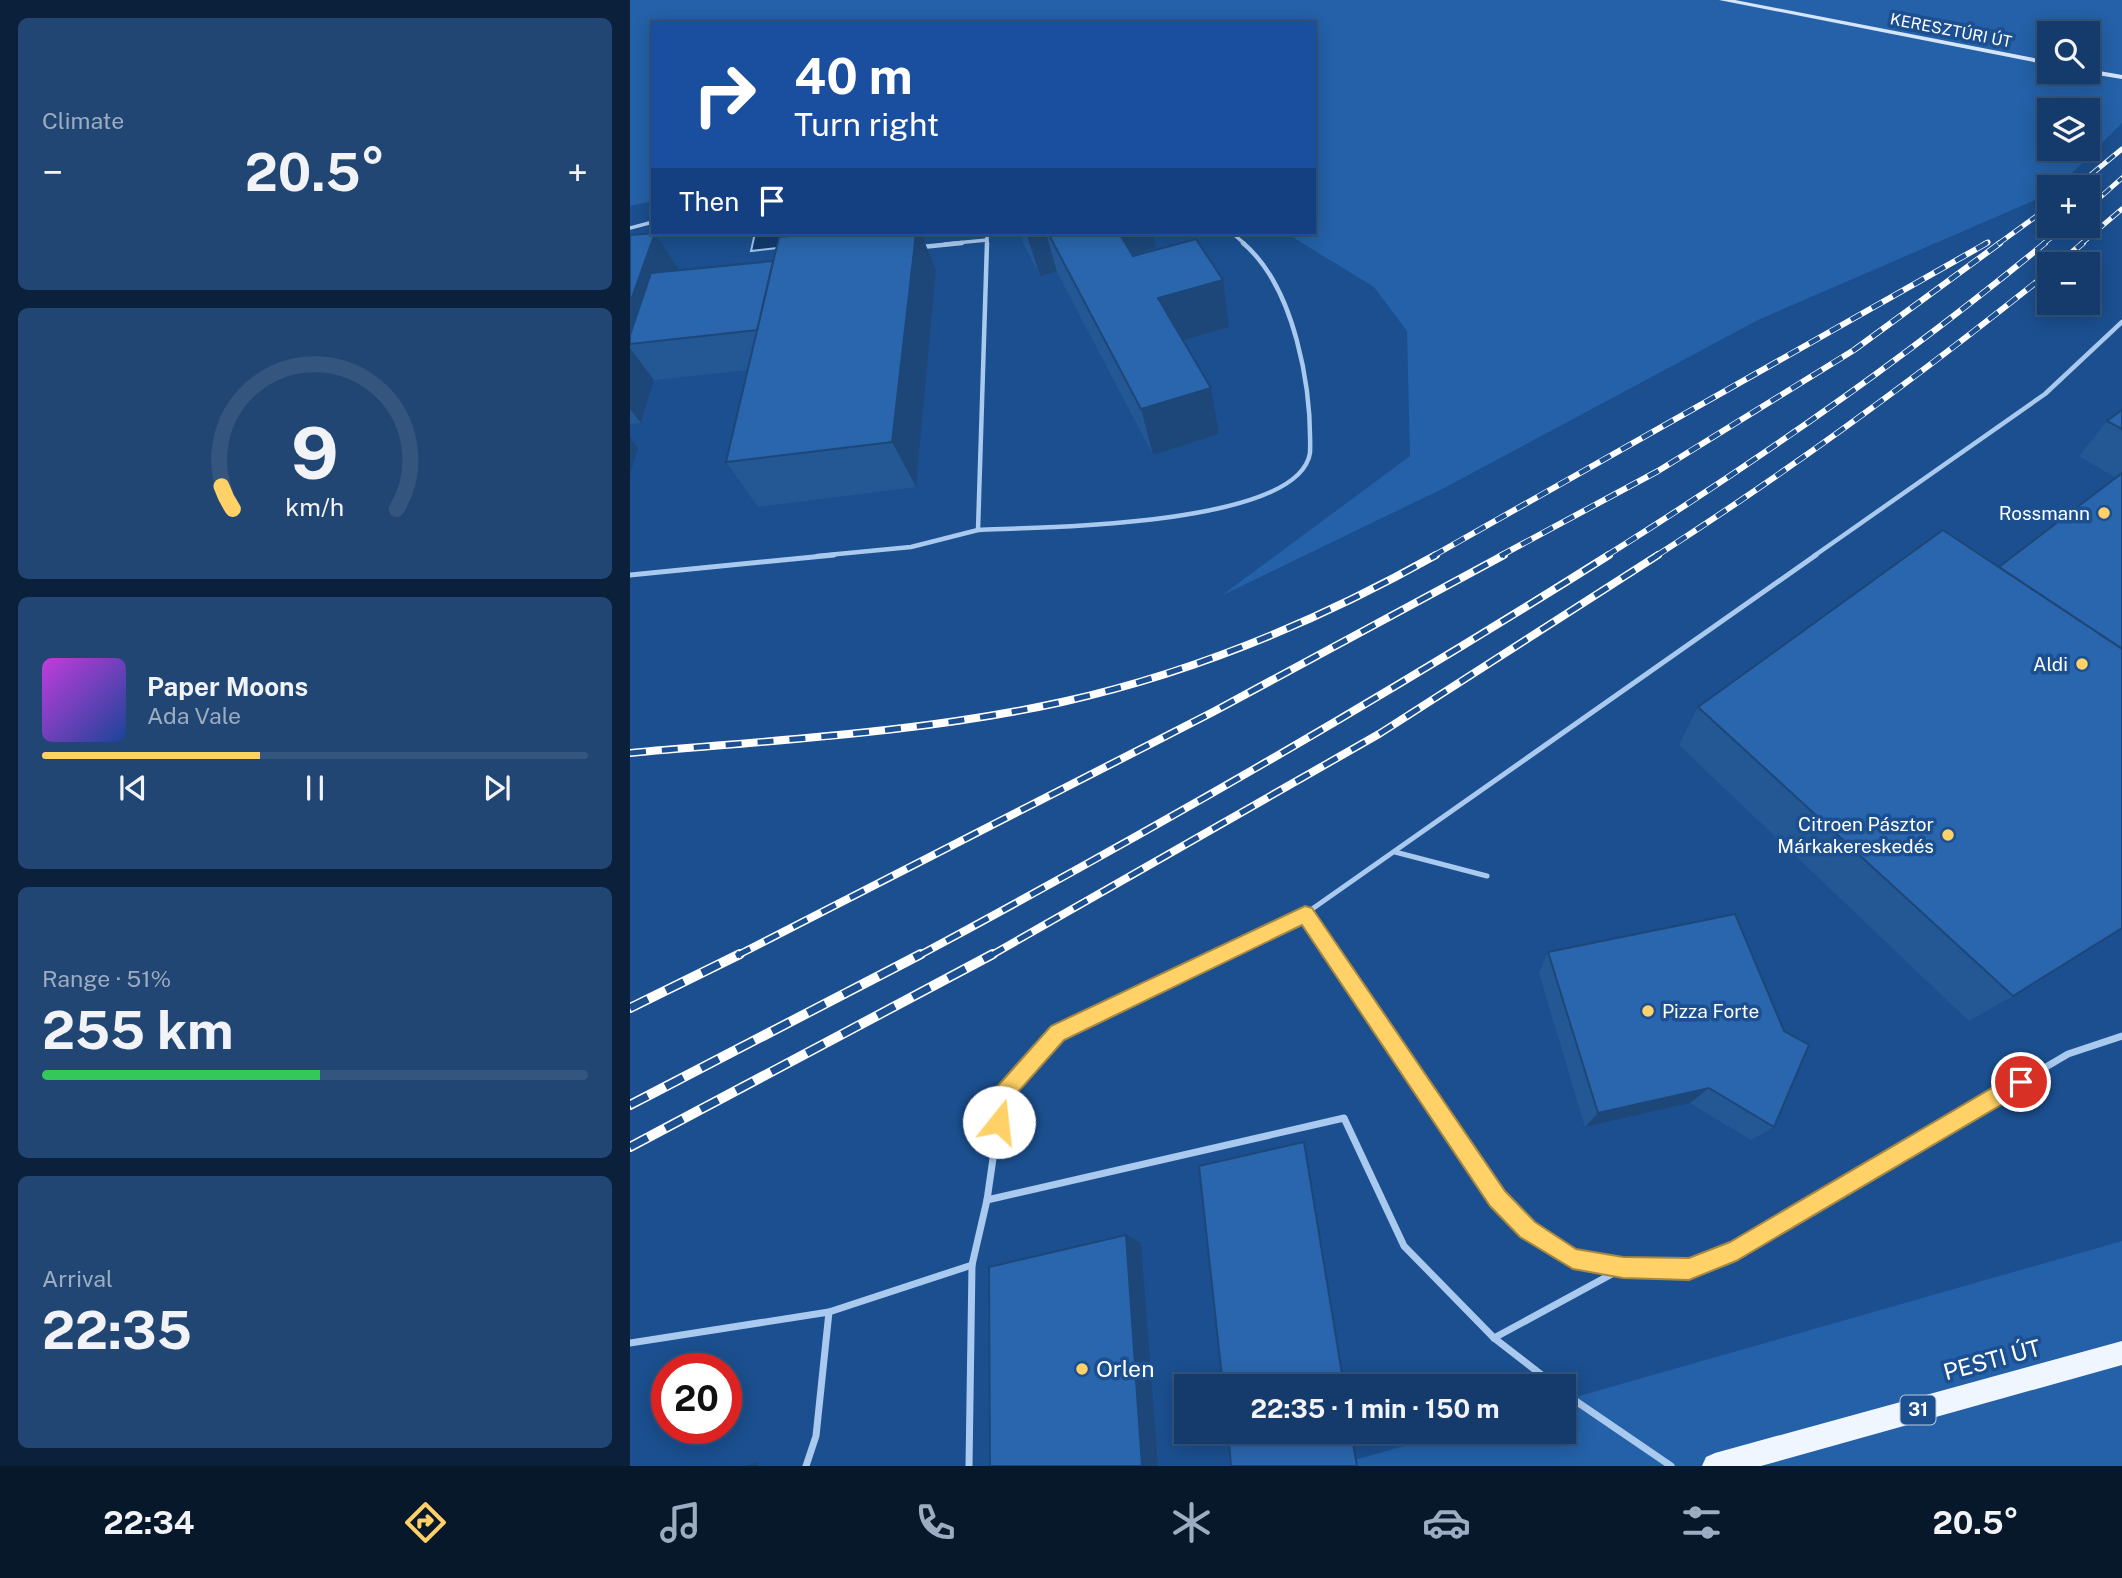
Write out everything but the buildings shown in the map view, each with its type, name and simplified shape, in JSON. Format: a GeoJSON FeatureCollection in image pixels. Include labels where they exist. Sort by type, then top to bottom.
{"type":"FeatureCollection","features":[{"type":"Feature","properties":{"kind":"main road","name":"KERESZTÚRI ÚT"},"geometry":{"type":"LineString","coordinates":[[1723,0],[2037,60]]}},
{"type":"Feature","properties":{"kind":"main road"},"geometry":{"type":"LineString","coordinates":[[2100,73],[2122,77]]}},
{"type":"Feature","properties":{"kind":"main road","name":"PESTI ÚT"},"geometry":{"type":"LineString","coordinates":[[1715,1466],[2122,1353]]}},
{"type":"Feature","properties":{"kind":"lane"},"geometry":{"type":"LineString","coordinates":[[630,228],[651,223]]}},
{"type":"Feature","properties":{"kind":"lane"},"geometry":{"type":"LineString","coordinates":[[978,530],[987,235]]}},
{"type":"Feature","properties":{"kind":"lane"},"geometry":{"type":"LineString","coordinates":[[630,575],[911,547],[978,530],[1176,518],[1235,506],[1267,494],[1296,477],[1309,461],[1309,401],[1287,303],[1270,272],[1248,245],[1235,235]]}},
{"type":"Feature","properties":{"kind":"lane"},"geometry":{"type":"LineString","coordinates":[[918,247],[987,240]]}},
{"type":"Feature","properties":{"kind":"lane"},"geometry":{"type":"LineString","coordinates":[[969,1466],[972,1265],[987,1200],[1002,1096],[1057,1033],[1305,914],[2045,394],[2122,322]]}},
{"type":"Feature","properties":{"kind":"lane"},"geometry":{"type":"LineString","coordinates":[[1395,852],[1487,876]]}},
{"type":"Feature","properties":{"kind":"lane"},"geometry":{"type":"LineString","coordinates":[[1305,914],[1498,1198],[1528,1230],[1573,1259],[1623,1268],[1689,1269],[1736,1250],[2068,1054],[2122,1036]]}},
{"type":"Feature","properties":{"kind":"lane"},"geometry":{"type":"LineString","coordinates":[[987,1200],[1344,1118],[1404,1247],[1494,1338],[1540,1374]]}},
{"type":"Feature","properties":{"kind":"lane"},"geometry":{"type":"LineString","coordinates":[[630,1343],[829,1312],[972,1265]]}},
{"type":"Feature","properties":{"kind":"lane"},"geometry":{"type":"LineString","coordinates":[[1494,1338],[1623,1268]]}},
{"type":"Feature","properties":{"kind":"lane"},"geometry":{"type":"LineString","coordinates":[[806,1466],[816,1436],[829,1312]]}},
{"type":"Feature","properties":{"kind":"lane"},"geometry":{"type":"LineString","coordinates":[[1576,1401],[1671,1466]]}},
{"type":"Feature","properties":{"kind":"shaded area"},"geometry":{"type":"Polygon","coordinates":[[[630,0],[2122,0],[2122,123],[2100,145],[2100,98],[2037,98],[2037,161],[2084,161],[2070,175],[2037,175],[2037,199],[1758,320],[1444,488],[1221,596],[1410,456],[1407,331],[1374,287],[1289,235],[1316,235],[1316,21],[651,21],[651,201],[630,206],[630,0]]]}},
{"type":"Feature","properties":{"kind":"shaded area"},"geometry":{"type":"Polygon","coordinates":[[[755,235],[814,235],[812,244],[751,251],[755,235]]]}},
{"type":"Feature","properties":{"kind":"shaded area"},"geometry":{"type":"Polygon","coordinates":[[[2122,1241],[2122,1466],[1333,1466],[1411,1444],[1576,1444],[1576,1397],[2122,1241]]]}},
{"type":"Feature","properties":{"kind":"railway"},"geometry":{"type":"LineString","coordinates":[[2091,175],[2122,149]]}},
{"type":"Feature","properties":{"kind":"railway"},"geometry":{"type":"LineString","coordinates":[[2100,197],[2122,178]]}},
{"type":"Feature","properties":{"kind":"railway"},"geometry":{"type":"LineString","coordinates":[[2081,244],[2122,209]]}},
{"type":"Feature","properties":{"kind":"railway"},"geometry":{"type":"LineString","coordinates":[[1998,244],[2037,216]]}},
{"type":"Feature","properties":{"kind":"railway"},"geometry":{"type":"LineString","coordinates":[[2043,244],[2051,238]]}},
{"type":"Feature","properties":{"kind":"railway"},"geometry":{"type":"LineString","coordinates":[[1984,244],[1988,242]]}},
{"type":"Feature","properties":{"kind":"railway"},"geometry":{"type":"LineString","coordinates":[[1433,556],[1987,243]]}},
{"type":"Feature","properties":{"kind":"railway"},"geometry":{"type":"LineString","coordinates":[[1500,556],[1658,471],[1854,350],[2000,243]]}},
{"type":"Feature","properties":{"kind":"railway"},"geometry":{"type":"LineString","coordinates":[[1606,556],[1720,483],[1886,367],[2045,243]]}},
{"type":"Feature","properties":{"kind":"railway"},"geometry":{"type":"LineString","coordinates":[[2072,252],[2083,243]]}},
{"type":"Feature","properties":{"kind":"railway"},"geometry":{"type":"LineString","coordinates":[[1656,556],[1856,419],[2037,281]]}},
{"type":"Feature","properties":{"kind":"railway"},"geometry":{"type":"LineString","coordinates":[[630,753],[955,721],[1009,713],[1111,690],[1207,660],[1254,642],[1347,601],[1436,555]]}},
{"type":"Feature","properties":{"kind":"railway"},"geometry":{"type":"LineString","coordinates":[[738,955],[1213,712],[1504,555]]}},
{"type":"Feature","properties":{"kind":"railway"},"geometry":{"type":"LineString","coordinates":[[918,956],[1267,762],[1609,555]]}},
{"type":"Feature","properties":{"kind":"railway"},"geometry":{"type":"LineString","coordinates":[[990,956],[1379,734],[1658,555]]}},
{"type":"Feature","properties":{"kind":"railway"},"geometry":{"type":"LineString","coordinates":[[630,1105],[921,954]]}},
{"type":"Feature","properties":{"kind":"railway"},"geometry":{"type":"LineString","coordinates":[[630,1147],[993,954]]}},
{"type":"Feature","properties":{"kind":"railway"},"geometry":{"type":"LineString","coordinates":[[630,1008],[738,955]]}},
{"type":"Feature","properties":{"kind":"place","name":"Rossmann"},"geometry":{"type":"Point","coordinates":[2104,513]}},
{"type":"Feature","properties":{"kind":"place","name":"Aldi"},"geometry":{"type":"Point","coordinates":[2082,664]}},
{"type":"Feature","properties":{"kind":"place","name":"Citroen Pásztor Márkakereskedés"},"geometry":{"type":"Point","coordinates":[1948,835]}},
{"type":"Feature","properties":{"kind":"place","name":"Pizza Forte"},"geometry":{"type":"Point","coordinates":[1648,1011]}},
{"type":"Feature","properties":{"kind":"place","name":"Orlen"},"geometry":{"type":"Point","coordinates":[1082,1369]}},
{"type":"Feature","properties":{"kind":"route"},"geometry":{"type":"LineString","coordinates":[[999,1122],[1002,1096],[1057,1033],[1305,914],[1498,1198],[1528,1230],[1573,1259],[1623,1268],[1689,1269],[1736,1250],[2021,1082]]}}]}
